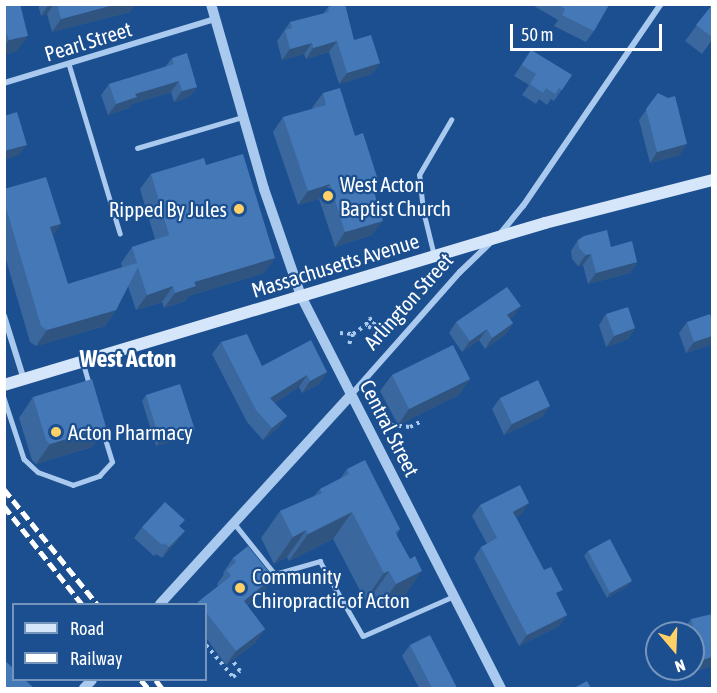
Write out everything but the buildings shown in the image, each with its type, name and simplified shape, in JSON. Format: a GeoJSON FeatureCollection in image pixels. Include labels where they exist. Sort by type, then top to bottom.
{"type":"FeatureCollection","features":[{"type":"Feature","properties":{"kind":"main road","name":"Massachusetts Avenue"},"geometry":{"type":"LineString","coordinates":[[4,386],[612,204],[712,180]]}},
{"type":"Feature","properties":{"kind":"street","name":"Central Street"},"geometry":{"type":"LineString","coordinates":[[211,4],[272,217],[302,296],[501,688]]}},
{"type":"Feature","properties":{"kind":"street","name":"Arlington Street"},"geometry":{"type":"LineString","coordinates":[[161,603],[351,395],[461,270],[496,238],[523,206],[662,4]]}},
{"type":"Feature","properties":{"kind":"street","name":"Pearl Street"},"geometry":{"type":"LineString","coordinates":[[4,84],[215,19]]}},
{"type":"Feature","properties":{"kind":"street"},"geometry":{"type":"LineString","coordinates":[[4,316],[24,380]]}},
{"type":"Feature","properties":{"kind":"lane"},"geometry":{"type":"LineString","coordinates":[[69,64],[120,233]]}},
{"type":"Feature","properties":{"kind":"lane"},"geometry":{"type":"LineString","coordinates":[[137,148],[242,117]]}},
{"type":"Feature","properties":{"kind":"lane"},"geometry":{"type":"LineString","coordinates":[[434,256],[423,211],[419,175],[451,120]]}},
{"type":"Feature","properties":{"kind":"lane"},"geometry":{"type":"LineString","coordinates":[[83,362],[93,397]]}},
{"type":"Feature","properties":{"kind":"lane"},"geometry":{"type":"LineString","coordinates":[[4,399],[24,459],[38,472],[74,485],[99,476],[112,462],[101,427]]}},
{"type":"Feature","properties":{"kind":"lane"},"geometry":{"type":"LineString","coordinates":[[234,523],[275,574],[320,561],[363,636],[454,596]]}},
{"type":"Feature","properties":{"kind":"path"},"geometry":{"type":"LineString","coordinates":[[348,347],[353,334],[366,325]]}},
{"type":"Feature","properties":{"kind":"path"},"geometry":{"type":"LineString","coordinates":[[340,333],[353,334]]}},
{"type":"Feature","properties":{"kind":"path"},"geometry":{"type":"LineString","coordinates":[[382,414],[385,414],[391,425],[410,427],[422,421]]}},
{"type":"Feature","properties":{"kind":"path"},"geometry":{"type":"LineString","coordinates":[[207,646],[233,677],[240,671],[232,660]]}},
{"type":"Feature","properties":{"kind":"railway"},"geometry":{"type":"LineString","coordinates":[[4,489],[96,603]]}},
{"type":"Feature","properties":{"kind":"railway"},"geometry":{"type":"LineString","coordinates":[[4,506],[81,603]]}},
{"type":"Feature","properties":{"kind":"railway"},"geometry":{"type":"LineString","coordinates":[[142,681],[148,688]]}},
{"type":"Feature","properties":{"kind":"railway"},"geometry":{"type":"LineString","coordinates":[[157,681],[162,688]]}},
{"type":"Feature","properties":{"kind":"place","name":"West Acton Baptist Church"},"geometry":{"type":"Point","coordinates":[328,196]}},
{"type":"Feature","properties":{"kind":"place","name":"Ripped By Jules"},"geometry":{"type":"Point","coordinates":[239,209]}},
{"type":"Feature","properties":{"kind":"place","name":"Acton Pharmacy"},"geometry":{"type":"Point","coordinates":[56,432]}},
{"type":"Feature","properties":{"kind":"place","name":"Community Chiropractic of Acton"},"geometry":{"type":"Point","coordinates":[240,588]}},
{"type":"Feature","properties":{"kind":"district","name":"West Acton"},"geometry":{"type":"Point","coordinates":[128,359]}}]}
